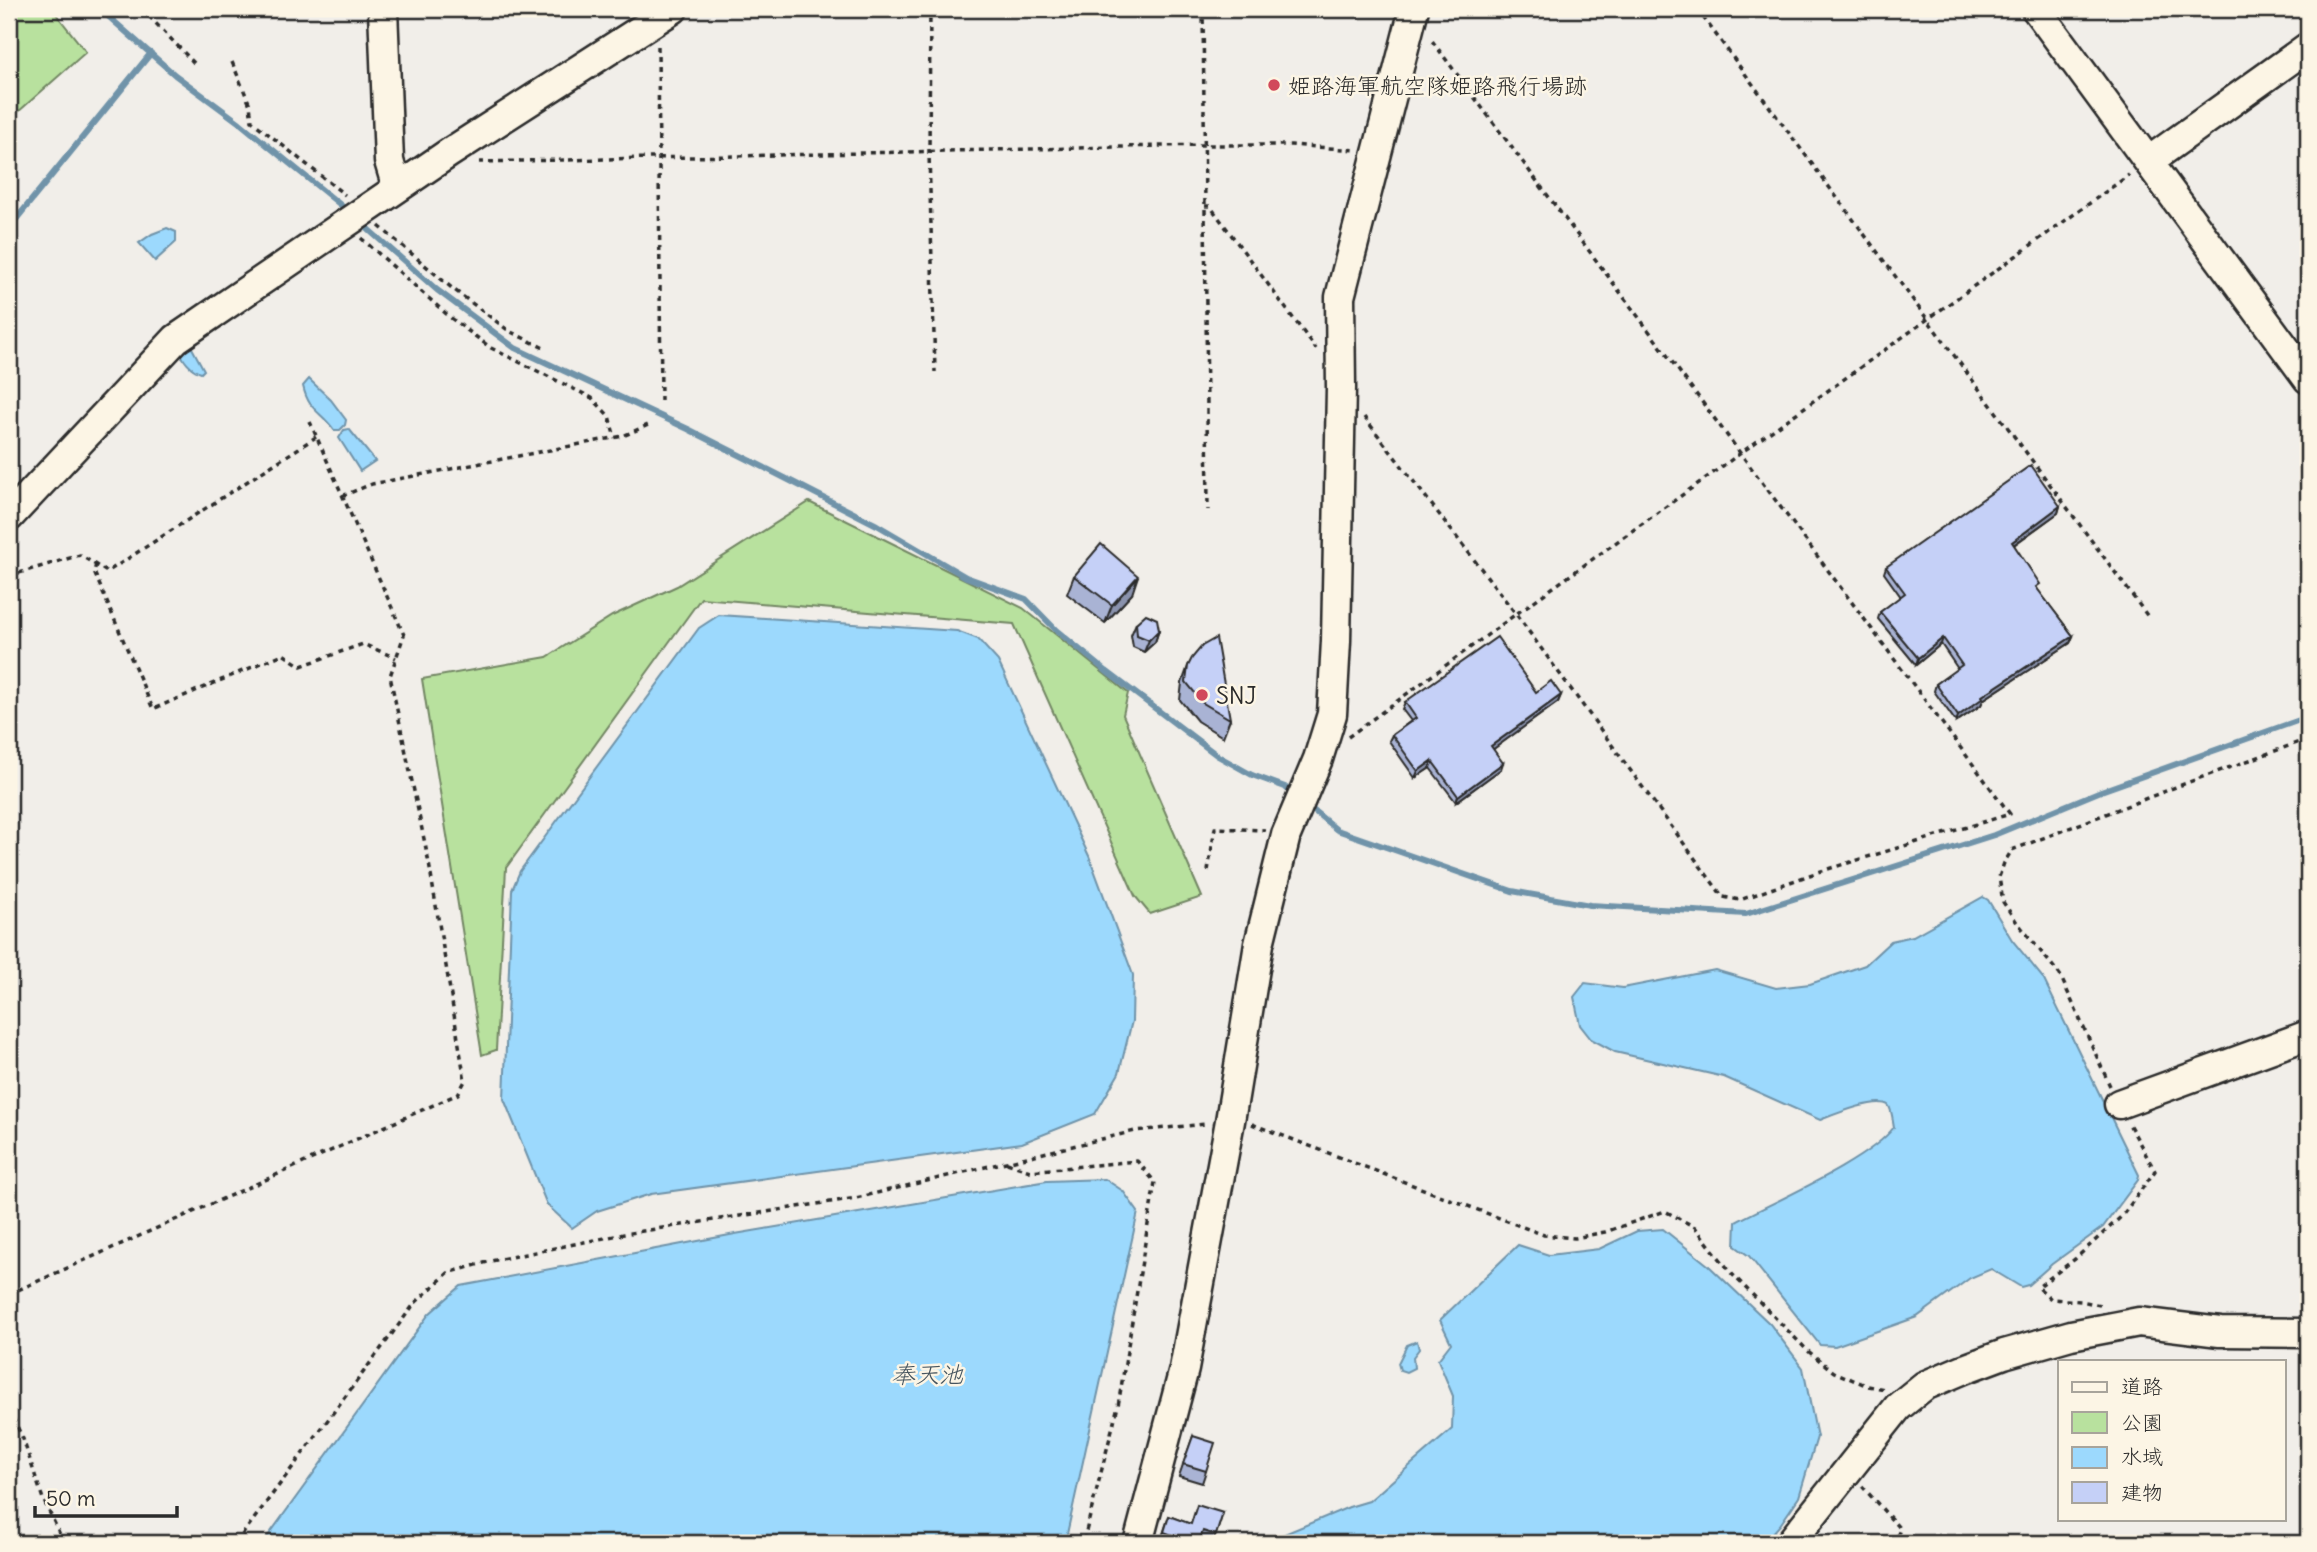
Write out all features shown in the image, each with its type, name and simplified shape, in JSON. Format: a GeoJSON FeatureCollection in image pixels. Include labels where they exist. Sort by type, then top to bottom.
{"type":"FeatureCollection","features":[{"type":"Feature","properties":{"kind":"street"},"geometry":{"type":"LineString","coordinates":[[383,9],[389,161],[397,188]]}},
{"type":"Feature","properties":{"kind":"street"},"geometry":{"type":"LineString","coordinates":[[2036,9],[2308,379]]}},
{"type":"Feature","properties":{"kind":"street"},"geometry":{"type":"LineString","coordinates":[[9,517],[176,339],[344,223],[666,12]]}},
{"type":"Feature","properties":{"kind":"street"},"geometry":{"type":"LineString","coordinates":[[1138,1543],[1184,1369],[1230,1121],[1259,944],[1286,835],[1318,760],[1332,714],[1336,641],[1340,297],[1414,12]]}},
{"type":"Feature","properties":{"kind":"street"},"geometry":{"type":"LineString","coordinates":[[2148,161],[2308,47]]}},
{"type":"Feature","properties":{"kind":"street"},"geometry":{"type":"LineString","coordinates":[[2119,1104],[2308,1035]]}},
{"type":"Feature","properties":{"kind":"street"},"geometry":{"type":"LineString","coordinates":[[1790,1543],[1898,1407],[1924,1386],[2004,1354],[2071,1335],[2139,1322],[2220,1332],[2308,1333]]}},
{"type":"Feature","properties":{"kind":"path"},"geometry":{"type":"LineString","coordinates":[[142,9],[197,66]]}},
{"type":"Feature","properties":{"kind":"path"},"geometry":{"type":"LineString","coordinates":[[930,9],[929,153],[935,372]]}},
{"type":"Feature","properties":{"kind":"path"},"geometry":{"type":"LineString","coordinates":[[1203,9],[1208,510]]}},
{"type":"Feature","properties":{"kind":"path"},"geometry":{"type":"LineString","coordinates":[[1697,9],[2149,618]]}},
{"type":"Feature","properties":{"kind":"path"},"geometry":{"type":"LineString","coordinates":[[662,402],[658,31],[666,12]]}},
{"type":"Feature","properties":{"kind":"path"},"geometry":{"type":"LineString","coordinates":[[1205,206],[1210,206],[1341,379],[1723,897],[1740,900],[1818,872],[2010,814],[1414,12]]}},
{"type":"Feature","properties":{"kind":"path"},"geometry":{"type":"LineString","coordinates":[[449,153],[458,162],[1204,145],[1291,145],[1376,152]]}},
{"type":"Feature","properties":{"kind":"path"},"geometry":{"type":"LineString","coordinates":[[1318,760],[1516,614],[2148,161]]}},
{"type":"Feature","properties":{"kind":"path"},"geometry":{"type":"LineString","coordinates":[[344,223],[451,318],[491,348],[592,398],[609,416],[615,438]]}},
{"type":"Feature","properties":{"kind":"path"},"geometry":{"type":"LineString","coordinates":[[9,1294],[458,1094],[465,1081],[429,863],[390,676],[404,635],[310,422]]}},
{"type":"Feature","properties":{"kind":"path"},"geometry":{"type":"LineString","coordinates":[[342,496],[372,484],[615,438],[648,425]]}},
{"type":"Feature","properties":{"kind":"path"},"geometry":{"type":"LineString","coordinates":[[9,576],[80,555],[107,572],[316,437]]}},
{"type":"Feature","properties":{"kind":"path"},"geometry":{"type":"LineString","coordinates":[[96,564],[94,572],[153,709],[283,654],[301,666],[363,644],[396,658]]}},
{"type":"Feature","properties":{"kind":"path"},"geometry":{"type":"LineString","coordinates":[[2106,1307],[2081,1301],[2051,1299],[2039,1287],[2075,1259],[2122,1216],[2155,1171],[2119,1104],[2060,975],[2015,921],[2003,902],[1999,877],[2012,850],[2308,739]]}},
{"type":"Feature","properties":{"kind":"path"},"geometry":{"type":"LineString","coordinates":[[1208,871],[1215,828],[1274,830]]}},
{"type":"Feature","properties":{"kind":"path"},"geometry":{"type":"LineString","coordinates":[[236,1543],[415,1303],[447,1273],[491,1261],[624,1234],[856,1198],[1135,1130],[1230,1121],[1246,1122],[1544,1235],[1575,1238],[1605,1232],[1665,1211],[1695,1227],[1732,1274],[1808,1351],[1835,1372],[1868,1386],[1903,1393],[1908,1399]]}},
{"type":"Feature","properties":{"kind":"path"},"geometry":{"type":"LineString","coordinates":[[1005,1162],[1030,1171],[1137,1161],[1155,1182],[1118,1406],[1083,1543]]}},
{"type":"Feature","properties":{"kind":"path"},"geometry":{"type":"LineString","coordinates":[[9,1409],[23,1439],[43,1499],[64,1543]]}},
{"type":"Feature","properties":{"kind":"path"},"geometry":{"type":"LineString","coordinates":[[1847,1469],[1900,1529],[1895,1543]]}},
{"type":"Feature","properties":{"kind":"green space"},"geometry":{"type":"Polygon","coordinates":[[[9,9],[52,9],[86,52],[9,120],[9,9]]]}},
{"type":"Feature","properties":{"kind":"green space"},"geometry":{"type":"Polygon","coordinates":[[[809,502],[1023,608],[1128,693],[1123,715],[1202,897],[1150,914],[1135,896],[1014,624],[701,598],[506,868],[496,1050],[482,1055],[422,679],[547,657],[612,616],[677,586],[809,502]]]}},
{"type":"Feature","properties":{"kind":"water"},"geometry":{"type":"Polygon","coordinates":[[[167,228],[176,232],[176,242],[155,261],[139,243],[167,228]]]}},
{"type":"Feature","properties":{"kind":"water"},"geometry":{"type":"Polygon","coordinates":[[[191,346],[204,370],[201,373],[190,367],[181,353],[180,349],[191,346]]]}},
{"type":"Feature","properties":{"kind":"water"},"geometry":{"type":"Polygon","coordinates":[[[309,379],[331,400],[346,420],[340,430],[334,430],[312,406],[303,386],[309,379]]]}},
{"type":"Feature","properties":{"kind":"water"},"geometry":{"type":"Polygon","coordinates":[[[349,429],[375,461],[360,471],[339,438],[344,430],[349,429]]]}},
{"type":"Feature","properties":{"kind":"water"},"geometry":{"type":"Polygon","coordinates":[[[719,615],[957,631],[978,639],[998,661],[1089,856],[1133,975],[1132,1021],[1119,1073],[1095,1114],[1022,1143],[651,1194],[597,1211],[572,1228],[547,1205],[504,1099],[512,890],[520,871],[699,628],[719,615]]]}},
{"type":"Feature","properties":{"kind":"water"},"geometry":{"type":"Polygon","coordinates":[[[1983,897],[1988,900],[2012,940],[2043,978],[2139,1175],[2138,1180],[2103,1227],[2028,1285],[2021,1287],[1991,1269],[1970,1278],[1917,1317],[1835,1346],[1820,1345],[1749,1256],[1735,1246],[1736,1222],[1821,1179],[1882,1140],[1894,1127],[1888,1105],[1874,1103],[1820,1120],[1724,1077],[1615,1052],[1591,1039],[1580,1025],[1574,997],[1585,983],[1623,988],[1715,970],[1776,988],[1810,984],[1865,965],[1891,941],[1913,936],[1983,897]]]}},
{"type":"Feature","properties":{"kind":"water","name":"奉天池"},"geometry":{"type":"Polygon","coordinates":[[[1105,1179],[1123,1191],[1138,1212],[1065,1543],[263,1543],[429,1314],[461,1286],[735,1234],[1047,1181],[1105,1179]]]}},
{"type":"Feature","properties":{"kind":"water"},"geometry":{"type":"Polygon","coordinates":[[[1663,1229],[1708,1265],[1770,1324],[1803,1368],[1817,1437],[1799,1497],[1764,1543],[1263,1543],[1369,1501],[1452,1429],[1453,1396],[1438,1360],[1451,1343],[1440,1320],[1518,1245],[1549,1255],[1599,1249],[1637,1231],[1663,1229]]]}},
{"type":"Feature","properties":{"kind":"water"},"geometry":{"type":"Polygon","coordinates":[[[1417,1341],[1419,1349],[1413,1357],[1414,1368],[1406,1372],[1400,1370],[1398,1363],[1407,1345],[1417,1341]]]}},
{"type":"Feature","properties":{"kind":"building"},"geometry":{"type":"Polygon","coordinates":[[[2031,465],[2060,506],[2012,542],[2040,584],[2036,587],[2073,636],[1982,696],[1983,698],[1958,716],[1936,684],[1962,665],[1943,638],[1918,658],[1880,612],[1905,593],[1886,567],[2031,465]]]}},
{"type":"Feature","properties":{"kind":"building"},"geometry":{"type":"Polygon","coordinates":[[[1101,544],[1138,576],[1112,605],[1074,576],[1101,544]]]}},
{"type":"Feature","properties":{"kind":"building"},"geometry":{"type":"Polygon","coordinates":[[[1146,614],[1157,619],[1159,630],[1149,640],[1137,635],[1136,623],[1146,614]]]}},
{"type":"Feature","properties":{"kind":"building"},"geometry":{"type":"Polygon","coordinates":[[[1497,637],[1536,692],[1551,681],[1561,695],[1491,746],[1503,763],[1458,796],[1432,761],[1418,771],[1392,735],[1416,718],[1405,702],[1497,637]]]}},
{"type":"Feature","properties":{"kind":"building"},"geometry":{"type":"Polygon","coordinates":[[[1216,638],[1230,719],[1203,703],[1186,682],[1192,658],[1202,646],[1216,638]]]}},
{"type":"Feature","properties":{"kind":"building"},"geometry":{"type":"Polygon","coordinates":[[[1193,1436],[1215,1443],[1206,1471],[1183,1464],[1193,1436]]]}},
{"type":"Feature","properties":{"kind":"building"},"geometry":{"type":"Polygon","coordinates":[[[1197,1505],[1223,1513],[1216,1535],[1203,1531],[1200,1540],[1196,1538],[1195,1543],[1182,1543],[1173,1540],[1175,1536],[1164,1532],[1169,1516],[1191,1524],[1197,1505]]]}},
{"type":"Feature","properties":{"kind":"waterway"},"geometry":{"type":"LineString","coordinates":[[100,9],[175,75],[240,123],[348,211]]}},
{"type":"Feature","properties":{"kind":"waterway"},"geometry":{"type":"LineString","coordinates":[[9,228],[151,53]]}},
{"type":"Feature","properties":{"kind":"waterway"},"geometry":{"type":"LineString","coordinates":[[361,223],[437,290],[515,348],[775,473],[877,525],[966,577],[1026,599],[1056,630],[1106,671],[1218,756],[1252,775],[1285,787],[1294,795]]}},
{"type":"Feature","properties":{"kind":"waterway"},"geometry":{"type":"LineString","coordinates":[[1308,806],[1337,830],[1512,891],[1590,905],[1746,914],[1994,835],[2101,791],[2308,717]]}},
{"type":"Feature","properties":{"kind":"place","name":"姫路海軍航空隊姫路飛行場跡"},"geometry":{"type":"Point","coordinates":[1274,85]}},
{"type":"Feature","properties":{"kind":"place","name":"SNJ"},"geometry":{"type":"Point","coordinates":[1202,695]}}]}
